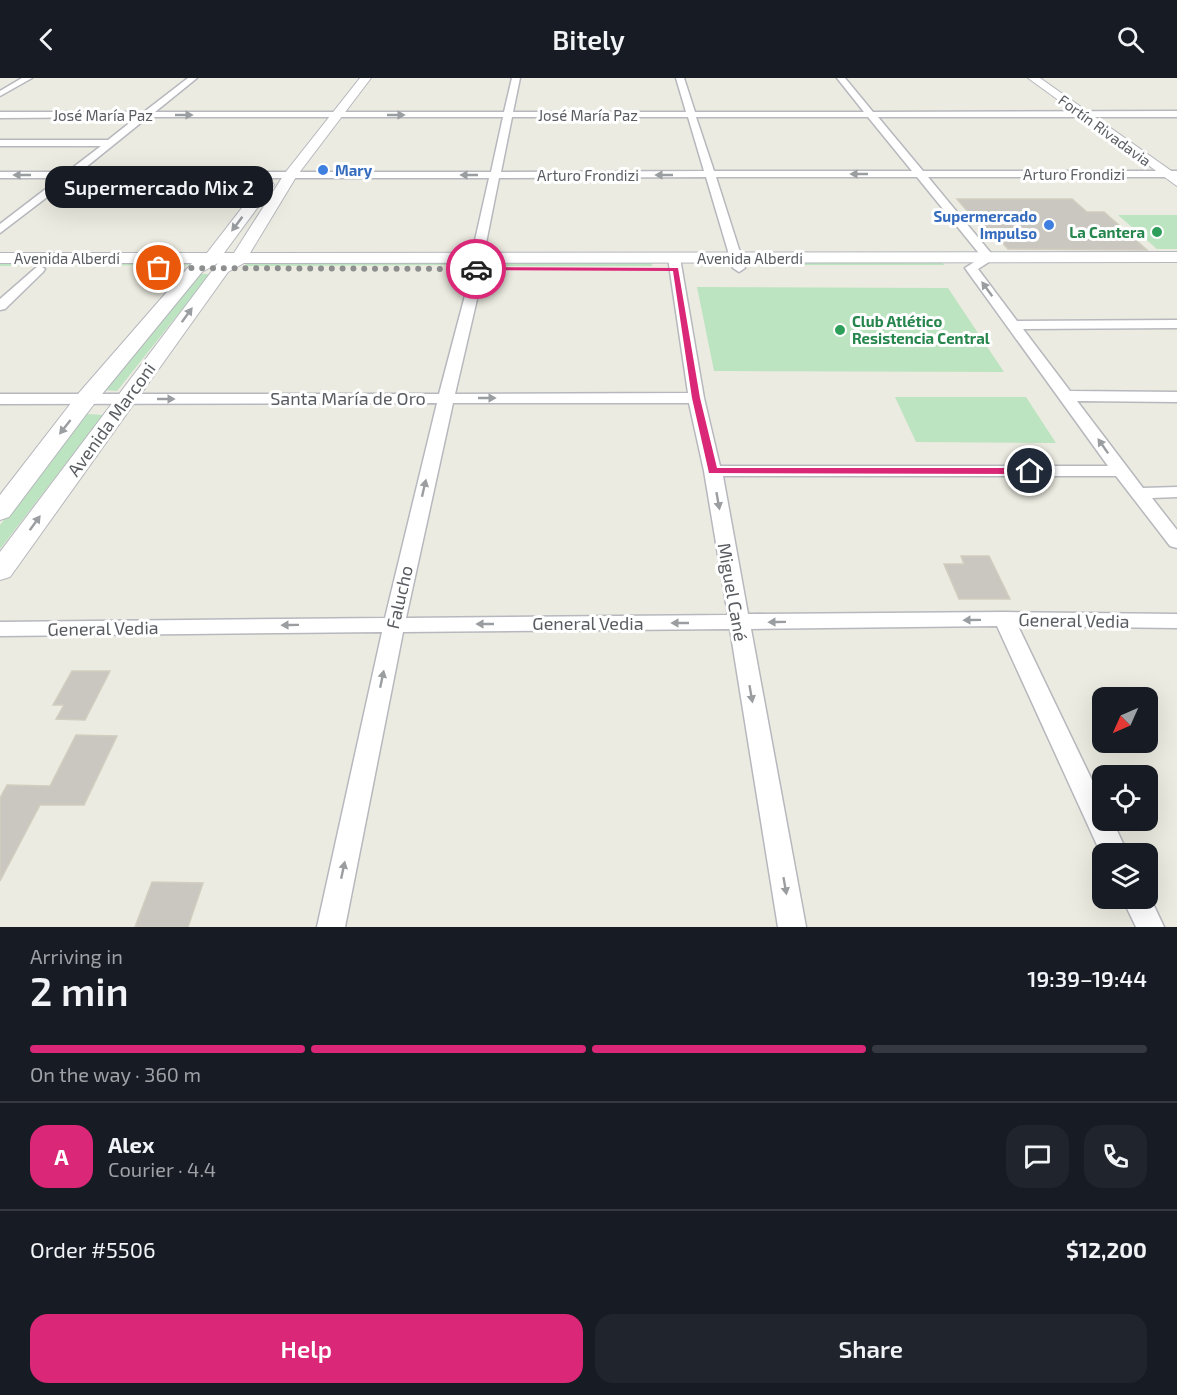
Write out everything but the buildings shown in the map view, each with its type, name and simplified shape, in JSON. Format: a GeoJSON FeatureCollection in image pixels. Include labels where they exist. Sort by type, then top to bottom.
{"type":"FeatureCollection","features":[{"type":"Feature","properties":{"kind":"main road"},"geometry":{"type":"LineString","coordinates":[[217,263],[274,176],[350,78]]}},
{"type":"Feature","properties":{"kind":"main road"},"geometry":{"type":"LineString","coordinates":[[217,263],[290,176],[366,78]]}},
{"type":"Feature","properties":{"kind":"main road","name":"Fortín Rivadavia"},"geometry":{"type":"LineString","coordinates":[[1033,78],[1173,177]]}},
{"type":"Feature","properties":{"kind":"main road","name":"Avenida Alberdi"},"geometry":{"type":"LineString","coordinates":[[0,258],[217,263],[675,264],[1177,257]]}},
{"type":"Feature","properties":{"kind":"main road","name":"Avenida Alberdi"},"geometry":{"type":"LineString","coordinates":[[0,269],[217,263]]}},
{"type":"Feature","properties":{"kind":"main road","name":"Avenida Marconi"},"geometry":{"type":"LineString","coordinates":[[0,571],[126,399],[217,263]]}},
{"type":"Feature","properties":{"kind":"main road","name":"Avenida Marconi"},"geometry":{"type":"LineString","coordinates":[[0,512],[87,399],[217,263]]}},
{"type":"Feature","properties":{"kind":"main road","name":"Avenida Alberdi"},"geometry":{"type":"LineString","coordinates":[[738,263],[971,268],[1177,268]]}},
{"type":"Feature","properties":{"kind":"street"},"geometry":{"type":"LineString","coordinates":[[0,94],[28,78]]}},
{"type":"Feature","properties":{"kind":"street"},"geometry":{"type":"LineString","coordinates":[[0,230],[68,174],[193,78]]}},
{"type":"Feature","properties":{"kind":"street","name":"Falucho"},"geometry":{"type":"LineString","coordinates":[[331,927],[393,624],[478,263],[506,116],[510,110],[516,78]]}},
{"type":"Feature","properties":{"kind":"street"},"geometry":{"type":"LineString","coordinates":[[680,78],[738,263]]}},
{"type":"Feature","properties":{"kind":"street"},"geometry":{"type":"LineString","coordinates":[[841,78],[989,258],[971,268],[1068,396],[1121,471],[1177,542]]}},
{"type":"Feature","properties":{"kind":"street","name":"José María Paz"},"geometry":{"type":"LineString","coordinates":[[0,115],[1177,114]]}},
{"type":"Feature","properties":{"kind":"street"},"geometry":{"type":"LineString","coordinates":[[0,143],[108,143]]}},
{"type":"Feature","properties":{"kind":"street","name":"Arturo Frondizi"},"geometry":{"type":"LineString","coordinates":[[0,175],[918,174],[1173,177]]}},
{"type":"Feature","properties":{"kind":"street","name":"Miguel Cané"},"geometry":{"type":"LineString","coordinates":[[675,264],[696,398],[713,471],[792,927]]}},
{"type":"Feature","properties":{"kind":"street"},"geometry":{"type":"LineString","coordinates":[[0,306],[39,269]]}},
{"type":"Feature","properties":{"kind":"street"},"geometry":{"type":"LineString","coordinates":[[1012,325],[1177,324]]}},
{"type":"Feature","properties":{"kind":"street"},"geometry":{"type":"LineString","coordinates":[[1068,396],[1177,397]]}},
{"type":"Feature","properties":{"kind":"street","name":"Santa María de Oro"},"geometry":{"type":"LineString","coordinates":[[0,399],[696,398]]}},
{"type":"Feature","properties":{"kind":"street"},"geometry":{"type":"LineString","coordinates":[[713,471],[1121,471]]}},
{"type":"Feature","properties":{"kind":"street"},"geometry":{"type":"LineString","coordinates":[[1139,493],[1177,492]]}},
{"type":"Feature","properties":{"kind":"street"},"geometry":{"type":"LineString","coordinates":[[1004,619],[1110,843]]}},
{"type":"Feature","properties":{"kind":"street","name":"General Vedia"},"geometry":{"type":"LineString","coordinates":[[0,629],[1004,619],[1177,621]]}},
{"type":"Feature","properties":{"kind":"street"},"geometry":{"type":"LineString","coordinates":[[1141,909],[1150,927]]}},
{"type":"Feature","properties":{"kind":"green space","name":"La Cantera"},"geometry":{"type":"Polygon","coordinates":[[[1118,215],[1177,215],[1177,249],[1157,249],[1118,215]]]}},
{"type":"Feature","properties":{"kind":"green space"},"geometry":{"type":"Polygon","coordinates":[[[941,260],[944,265],[758,265],[756,261],[941,260]]]}},
{"type":"Feature","properties":{"kind":"green space"},"geometry":{"type":"Polygon","coordinates":[[[0,261],[193,261],[190,265],[0,266],[0,261]]]}},
{"type":"Feature","properties":{"kind":"green space"},"geometry":{"type":"Polygon","coordinates":[[[457,261],[456,265],[245,266],[248,262],[457,261]]]}},
{"type":"Feature","properties":{"kind":"green space"},"geometry":{"type":"Polygon","coordinates":[[[499,262],[652,262],[652,266],[498,266],[499,262]]]}},
{"type":"Feature","properties":{"kind":"green space"},"geometry":{"type":"Polygon","coordinates":[[[200,274],[210,274],[117,391],[105,390],[200,274]]]}},
{"type":"Feature","properties":{"kind":"green space","name":"Club Atlético Resistencia Central"},"geometry":{"type":"Polygon","coordinates":[[[697,287],[948,288],[1004,372],[714,371],[697,287]]]}},
{"type":"Feature","properties":{"kind":"green space"},"geometry":{"type":"Polygon","coordinates":[[[895,397],[1026,397],[1056,443],[916,442],[895,397]]]}},
{"type":"Feature","properties":{"kind":"green space"},"geometry":{"type":"Polygon","coordinates":[[[87,414],[103,415],[0,549],[0,525],[87,414]]]}},
{"type":"Feature","properties":{"kind":"way so far"},"geometry":{"type":"LineString","coordinates":[[159,268],[476,269]]}},
{"type":"Feature","properties":{"kind":"place","name":"Mary"},"geometry":{"type":"Point","coordinates":[323,170]}},
{"type":"Feature","properties":{"kind":"place","name":"Supermercado Impulso"},"geometry":{"type":"Point","coordinates":[1049,225]}},
{"type":"Feature","properties":{"kind":"place","name":"La Cantera"},"geometry":{"type":"Point","coordinates":[1157,232]}},
{"type":"Feature","properties":{"kind":"place","name":"Supermercado Mix 2"},"geometry":{"type":"Point","coordinates":[159,268]}},
{"type":"Feature","properties":{"kind":"place","name":"Club Atlético Resistencia Central"},"geometry":{"type":"Point","coordinates":[840,330]}},
{"type":"Feature","properties":{"kind":"route"},"geometry":{"type":"LineString","coordinates":[[476,269],[676,269],[696,398],[713,471],[1030,471]]}}]}
